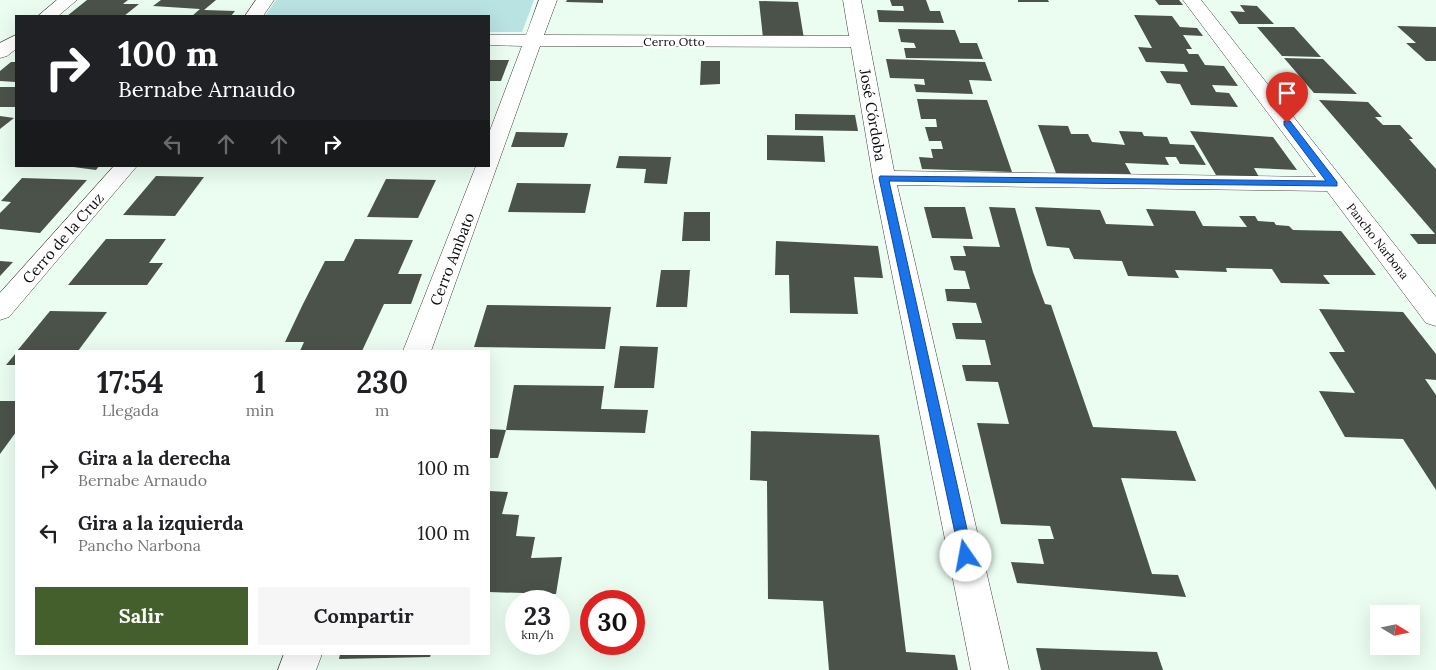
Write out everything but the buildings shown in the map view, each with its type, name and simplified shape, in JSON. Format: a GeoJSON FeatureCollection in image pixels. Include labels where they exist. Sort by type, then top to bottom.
{"type":"FeatureCollection","features":[{"type":"Feature","properties":{"kind":"street"},"geometry":{"type":"LineString","coordinates":[[48,15],[68,0]]}},
{"type":"Feature","properties":{"kind":"street"},"geometry":{"type":"LineString","coordinates":[[255,15],[265,0]]}},
{"type":"Feature","properties":{"kind":"street"},"geometry":{"type":"LineString","coordinates":[[490,158],[548,0]]}},
{"type":"Feature","properties":{"kind":"street","name":"José Córdoba"},"geometry":{"type":"LineString","coordinates":[[852,0],[884,178],[990,670]]}},
{"type":"Feature","properties":{"kind":"street","name":"Pancho Narbona"},"geometry":{"type":"LineString","coordinates":[[1192,0],[1436,316]]}},
{"type":"Feature","properties":{"kind":"street","name":"Cerro Otto"},"geometry":{"type":"LineString","coordinates":[[490,40],[860,42]]}},
{"type":"Feature","properties":{"kind":"street"},"geometry":{"type":"LineString","coordinates":[[0,52],[15,41]]}},
{"type":"Feature","properties":{"kind":"street","name":"Cerro de la Cruz"},"geometry":{"type":"LineString","coordinates":[[0,310],[125,167]]}},
{"type":"Feature","properties":{"kind":"street","name":"Cerro Ambato"},"geometry":{"type":"LineString","coordinates":[[417,350],[487,167]]}},
{"type":"Feature","properties":{"kind":"street"},"geometry":{"type":"LineString","coordinates":[[884,178],[1334,184]]}},
{"type":"Feature","properties":{"kind":"street"},"geometry":{"type":"LineString","coordinates":[[297,670],[303,655]]}},
{"type":"Feature","properties":{"kind":"shaded area"},"geometry":{"type":"Polygon","coordinates":[[[276,0],[534,0],[522,32],[490,32],[490,15],[266,15],[276,0]]]}},
{"type":"Feature","properties":{"kind":"route"},"geometry":{"type":"LineString","coordinates":[[966,556],[884,178],[1334,184],[1287,123]]}}]}
